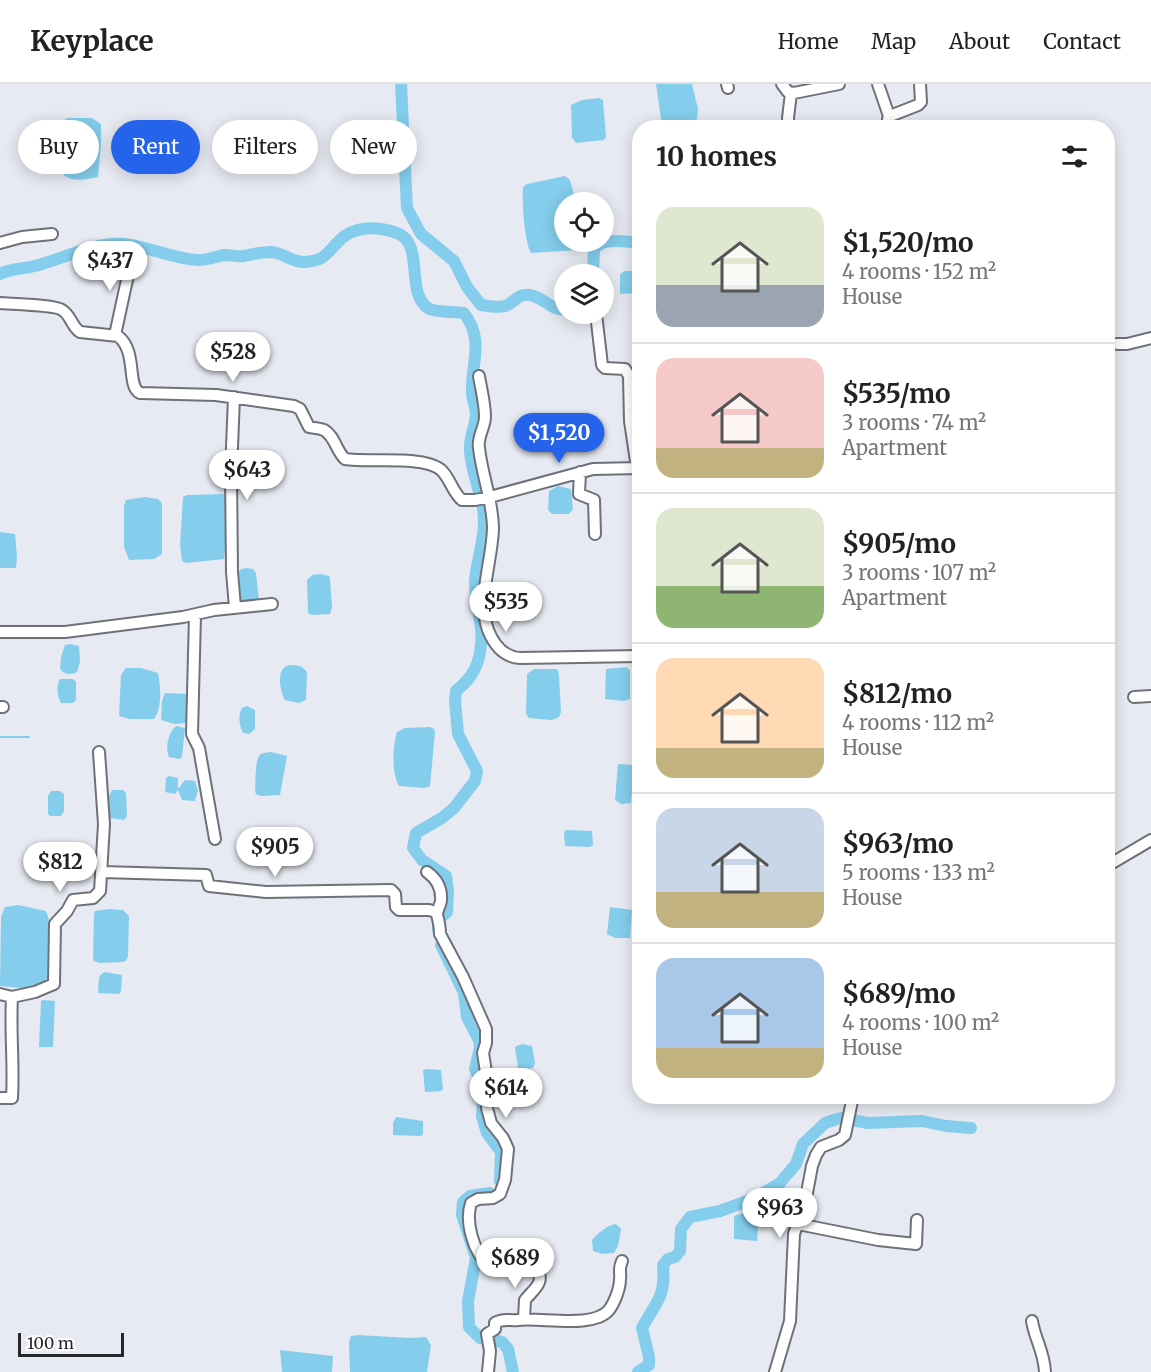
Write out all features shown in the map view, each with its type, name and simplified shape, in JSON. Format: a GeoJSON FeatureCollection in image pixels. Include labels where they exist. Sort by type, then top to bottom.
{"type":"FeatureCollection","features":[{"type":"Feature","properties":{"kind":"street"},"geometry":{"type":"LineString","coordinates":[[782,84],[791,93],[808,92],[839,84]]}},
{"type":"Feature","properties":{"kind":"street"},"geometry":{"type":"LineString","coordinates":[[878,84],[888,120]]}},
{"type":"Feature","properties":{"kind":"street"},"geometry":{"type":"LineString","coordinates":[[892,120],[921,102],[920,84]]}},
{"type":"Feature","properties":{"kind":"street"},"geometry":{"type":"LineString","coordinates":[[788,120],[791,93]]}},
{"type":"Feature","properties":{"kind":"street"},"geometry":{"type":"LineString","coordinates":[[0,243],[22,237],[52,234]]}},
{"type":"Feature","properties":{"kind":"street"},"geometry":{"type":"LineString","coordinates":[[116,335],[133,260]]}},
{"type":"Feature","properties":{"kind":"street"},"geometry":{"type":"LineString","coordinates":[[0,303],[57,307],[65,312],[75,329],[80,332],[116,335],[127,346],[132,366],[133,386],[137,392],[152,395],[234,397],[297,407],[309,428],[326,432],[345,459],[431,465],[441,470],[459,498],[466,501],[580,472],[632,468]]}},
{"type":"Feature","properties":{"kind":"street"},"geometry":{"type":"LineString","coordinates":[[597,324],[602,365],[605,368],[623,368],[628,373],[632,434]]}},
{"type":"Feature","properties":{"kind":"street"},"geometry":{"type":"LineString","coordinates":[[1118,344],[1151,338]]}},
{"type":"Feature","properties":{"kind":"street"},"geometry":{"type":"LineString","coordinates":[[479,376],[485,416],[478,445],[484,498],[493,528],[485,609],[488,628],[498,648],[509,657],[520,658],[632,656]]}},
{"type":"Feature","properties":{"kind":"street"},"geometry":{"type":"LineString","coordinates":[[234,397],[231,472],[232,572],[235,607]]}},
{"type":"Feature","properties":{"kind":"street"},"geometry":{"type":"LineString","coordinates":[[580,472],[579,494],[594,500],[595,534]]}},
{"type":"Feature","properties":{"kind":"street"},"geometry":{"type":"LineString","coordinates":[[0,632],[66,632],[195,615],[235,607],[272,604]]}},
{"type":"Feature","properties":{"kind":"street"},"geometry":{"type":"LineString","coordinates":[[195,615],[192,734],[199,748],[215,839]]}},
{"type":"Feature","properties":{"kind":"street"},"geometry":{"type":"LineString","coordinates":[[1134,697],[1151,696]]}},
{"type":"Feature","properties":{"kind":"street"},"geometry":{"type":"LineString","coordinates":[[0,994],[12,997],[35,992],[54,984],[55,924],[73,900],[87,899],[98,895],[100,891],[104,824],[99,752]]}},
{"type":"Feature","properties":{"kind":"street"},"geometry":{"type":"LineString","coordinates":[[1115,861],[1151,840]]}},
{"type":"Feature","properties":{"kind":"street"},"geometry":{"type":"LineString","coordinates":[[431,871],[440,887],[441,900],[436,912],[441,926],[440,934],[455,971],[486,1029],[483,1053],[489,1090],[489,1117],[508,1149],[500,1194],[493,1198],[474,1200],[465,1206],[471,1230],[483,1260],[489,1265],[526,1261],[537,1263],[539,1280],[535,1291],[525,1300],[524,1318]]}},
{"type":"Feature","properties":{"kind":"street"},"geometry":{"type":"LineString","coordinates":[[102,872],[206,875],[209,886],[266,892],[391,890],[395,894],[396,907],[399,910],[436,912]]}},
{"type":"Feature","properties":{"kind":"street"},"geometry":{"type":"LineString","coordinates":[[0,1098],[12,1098],[12,997]]}},
{"type":"Feature","properties":{"kind":"street"},"geometry":{"type":"LineString","coordinates":[[776,1372],[790,1321],[794,1242],[812,1166],[817,1151],[839,1140],[846,1131],[851,1104]]}},
{"type":"Feature","properties":{"kind":"street"},"geometry":{"type":"LineString","coordinates":[[798,1224],[878,1240],[916,1244],[917,1220]]}},
{"type":"Feature","properties":{"kind":"street"},"geometry":{"type":"LineString","coordinates":[[488,1372],[487,1334],[495,1329],[495,1323],[503,1319],[524,1318],[583,1321],[596,1319],[608,1311],[614,1301],[621,1278],[618,1269],[622,1261]]}},
{"type":"Feature","properties":{"kind":"street"},"geometry":{"type":"LineString","coordinates":[[1032,1321],[1042,1351],[1045,1372]]}},
{"type":"Feature","properties":{"kind":"water"},"geometry":{"type":"Polygon","coordinates":[[[656,84],[692,84],[698,109],[697,119],[661,119],[656,84]]]}},
{"type":"Feature","properties":{"kind":"water"},"geometry":{"type":"Polygon","coordinates":[[[599,98],[603,100],[606,137],[604,140],[576,143],[572,138],[571,105],[582,100],[599,98]]]}},
{"type":"Feature","properties":{"kind":"water"},"geometry":{"type":"Polygon","coordinates":[[[67,118],[92,118],[95,120],[64,120],[67,118]]]}},
{"type":"Feature","properties":{"kind":"water"},"geometry":{"type":"Polygon","coordinates":[[[99,123],[101,124],[99,166],[99,123]]]}},
{"type":"Feature","properties":{"kind":"water"},"geometry":{"type":"Polygon","coordinates":[[[98,174],[98,177],[76,180],[64,175],[98,174]]]}},
{"type":"Feature","properties":{"kind":"water"},"geometry":{"type":"Polygon","coordinates":[[[565,176],[570,180],[573,192],[554,192],[554,252],[531,253],[523,211],[523,187],[527,184],[565,176]]]}},
{"type":"Feature","properties":{"kind":"water"},"geometry":{"type":"Polygon","coordinates":[[[632,271],[632,293],[620,294],[620,274],[632,271]]]}},
{"type":"Feature","properties":{"kind":"water"},"geometry":{"type":"Polygon","coordinates":[[[558,486],[571,489],[573,509],[569,514],[552,514],[548,510],[549,491],[558,486]]]}},
{"type":"Feature","properties":{"kind":"water"},"geometry":{"type":"Polygon","coordinates":[[[223,494],[227,527],[224,559],[186,563],[182,561],[180,545],[183,497],[223,494]]]}},
{"type":"Feature","properties":{"kind":"water"},"geometry":{"type":"Polygon","coordinates":[[[145,497],[158,499],[162,503],[162,554],[154,559],[129,560],[124,547],[124,506],[126,500],[145,497]]]}},
{"type":"Feature","properties":{"kind":"water"},"geometry":{"type":"Polygon","coordinates":[[[0,532],[15,534],[16,568],[0,568],[0,532]]]}},
{"type":"Feature","properties":{"kind":"water"},"geometry":{"type":"Polygon","coordinates":[[[247,568],[253,569],[256,573],[259,601],[241,602],[240,600],[239,572],[247,568]]]}},
{"type":"Feature","properties":{"kind":"water"},"geometry":{"type":"Polygon","coordinates":[[[312,575],[329,576],[332,607],[330,614],[312,615],[308,613],[307,580],[312,575]]]}},
{"type":"Feature","properties":{"kind":"water"},"geometry":{"type":"Polygon","coordinates":[[[65,645],[79,646],[80,662],[77,672],[70,674],[63,672],[60,668],[65,645]]]}},
{"type":"Feature","properties":{"kind":"water"},"geometry":{"type":"Polygon","coordinates":[[[295,665],[307,672],[306,700],[299,703],[285,700],[280,683],[282,670],[287,666],[295,665]]]}},
{"type":"Feature","properties":{"kind":"water"},"geometry":{"type":"Polygon","coordinates":[[[626,667],[630,670],[630,699],[624,701],[605,699],[606,669],[626,667]]]}},
{"type":"Feature","properties":{"kind":"water"},"geometry":{"type":"Polygon","coordinates":[[[126,668],[141,668],[158,673],[160,697],[157,715],[154,719],[130,719],[119,716],[121,675],[126,668]]]}},
{"type":"Feature","properties":{"kind":"water"},"geometry":{"type":"Polygon","coordinates":[[[534,669],[558,670],[559,676],[561,712],[559,717],[552,720],[529,718],[526,714],[527,674],[534,669]]]}},
{"type":"Feature","properties":{"kind":"water"},"geometry":{"type":"Polygon","coordinates":[[[60,679],[73,679],[76,682],[76,700],[73,703],[61,703],[57,691],[60,679]]]}},
{"type":"Feature","properties":{"kind":"water"},"geometry":{"type":"Polygon","coordinates":[[[165,693],[188,694],[187,723],[175,724],[161,720],[165,693]]]}},
{"type":"Feature","properties":{"kind":"water"},"geometry":{"type":"Polygon","coordinates":[[[247,706],[255,710],[255,729],[249,734],[243,733],[240,720],[242,708],[247,706]]]}},
{"type":"Feature","properties":{"kind":"water"},"geometry":{"type":"Polygon","coordinates":[[[176,726],[185,728],[182,757],[179,759],[169,757],[167,749],[169,737],[176,726]]]}},
{"type":"Feature","properties":{"kind":"water"},"geometry":{"type":"Polygon","coordinates":[[[430,727],[435,732],[430,786],[425,788],[399,786],[396,780],[394,759],[397,732],[405,728],[430,727]]]}},
{"type":"Feature","properties":{"kind":"water"},"geometry":{"type":"Polygon","coordinates":[[[271,752],[287,756],[280,795],[257,795],[255,792],[257,760],[261,754],[271,752]]]}},
{"type":"Feature","properties":{"kind":"water"},"geometry":{"type":"Polygon","coordinates":[[[618,764],[632,765],[631,803],[621,804],[615,800],[618,764]]]}},
{"type":"Feature","properties":{"kind":"water"},"geometry":{"type":"Polygon","coordinates":[[[169,776],[178,778],[178,789],[185,780],[195,781],[198,790],[195,801],[182,800],[178,790],[175,794],[165,792],[166,778],[169,776]]]}},
{"type":"Feature","properties":{"kind":"water"},"geometry":{"type":"Polygon","coordinates":[[[112,790],[123,790],[126,793],[127,816],[124,820],[110,818],[109,796],[112,790]]]}},
{"type":"Feature","properties":{"kind":"water"},"geometry":{"type":"Polygon","coordinates":[[[51,791],[60,791],[64,794],[64,811],[61,816],[48,814],[48,796],[51,791]]]}},
{"type":"Feature","properties":{"kind":"water"},"geometry":{"type":"Polygon","coordinates":[[[566,830],[592,831],[593,845],[590,847],[565,846],[564,833],[566,830]]]}},
{"type":"Feature","properties":{"kind":"water"},"geometry":{"type":"Polygon","coordinates":[[[18,905],[46,911],[50,922],[50,979],[47,985],[32,989],[0,986],[1,917],[5,907],[18,905]]]}},
{"type":"Feature","properties":{"kind":"water"},"geometry":{"type":"Polygon","coordinates":[[[610,907],[632,910],[630,938],[615,938],[607,934],[610,907]]]}},
{"type":"Feature","properties":{"kind":"water"},"geometry":{"type":"Polygon","coordinates":[[[123,910],[129,916],[128,956],[126,961],[122,962],[99,963],[94,961],[93,957],[94,914],[95,911],[123,910]]]}},
{"type":"Feature","properties":{"kind":"water"},"geometry":{"type":"Polygon","coordinates":[[[104,972],[122,975],[119,994],[98,993],[99,977],[104,972]]]}},
{"type":"Feature","properties":{"kind":"water"},"geometry":{"type":"Polygon","coordinates":[[[41,1001],[55,1001],[53,1047],[39,1047],[41,1001]]]}},
{"type":"Feature","properties":{"kind":"water"},"geometry":{"type":"Polygon","coordinates":[[[523,1044],[532,1046],[535,1063],[533,1068],[521,1070],[518,1067],[515,1048],[523,1044]]]}},
{"type":"Feature","properties":{"kind":"water"},"geometry":{"type":"Polygon","coordinates":[[[423,1070],[441,1070],[443,1089],[441,1091],[425,1092],[423,1070]]]}},
{"type":"Feature","properties":{"kind":"water"},"geometry":{"type":"Polygon","coordinates":[[[396,1117],[423,1121],[423,1134],[421,1136],[393,1135],[393,1123],[396,1117]]]}},
{"type":"Feature","properties":{"kind":"water"},"geometry":{"type":"Polygon","coordinates":[[[756,1212],[759,1215],[757,1241],[734,1239],[734,1217],[756,1212]]]}},
{"type":"Feature","properties":{"kind":"water"},"geometry":{"type":"Polygon","coordinates":[[[616,1224],[621,1229],[618,1246],[614,1253],[602,1254],[593,1251],[592,1240],[609,1226],[616,1224]]]}},
{"type":"Feature","properties":{"kind":"water"},"geometry":{"type":"Polygon","coordinates":[[[351,1336],[426,1337],[431,1345],[427,1372],[350,1372],[349,1342],[351,1336]]]}},
{"type":"Feature","properties":{"kind":"water"},"geometry":{"type":"Polygon","coordinates":[[[280,1350],[333,1356],[332,1372],[282,1372],[280,1350]]]}},
{"type":"Feature","properties":{"kind":"waterway"},"geometry":{"type":"LineString","coordinates":[[401,84],[407,208],[421,234],[454,261],[467,287],[481,305],[505,306],[519,297],[530,295],[554,307]]}},
{"type":"Feature","properties":{"kind":"waterway"},"geometry":{"type":"LineString","coordinates":[[0,274],[45,263],[90,248],[113,244],[132,245],[190,259],[202,260],[225,255],[241,256],[271,252],[305,262],[324,256],[351,232],[373,228],[397,233],[405,238],[413,257],[417,291],[421,301],[428,308],[464,313],[474,333],[475,342],[472,392],[476,415],[470,451],[484,518],[475,581],[482,637],[476,665],[470,676],[456,691],[455,701],[458,734],[477,771],[475,781],[454,808],[416,833],[413,848],[422,860],[446,876],[447,912],[439,919],[438,929]]}},
{"type":"Feature","properties":{"kind":"waterway"},"geometry":{"type":"LineString","coordinates":[[593,264],[594,249],[598,245],[609,241],[632,242]]}},
{"type":"Feature","properties":{"kind":"waterway"},"geometry":{"type":"LineString","coordinates":[[0,737],[29,737]]}},
{"type":"Feature","properties":{"kind":"waterway"},"geometry":{"type":"LineString","coordinates":[[441,945],[464,993],[467,1017],[479,1040],[480,1048],[475,1069],[483,1087],[482,1116],[487,1133],[501,1152],[500,1181]]}},
{"type":"Feature","properties":{"kind":"waterway"},"geometry":{"type":"LineString","coordinates":[[638,1372],[649,1365],[642,1328],[661,1292],[664,1276],[663,1265],[680,1251],[681,1229],[690,1217],[720,1211],[753,1199],[780,1183],[796,1164],[803,1144],[825,1123],[834,1120],[841,1118],[868,1123],[922,1121],[971,1128]]}},
{"type":"Feature","properties":{"kind":"waterway"},"geometry":{"type":"LineString","coordinates":[[490,1193],[470,1196],[463,1202],[462,1215],[476,1258],[468,1301],[469,1327],[480,1338],[502,1342],[508,1349],[513,1372]]}}]}
